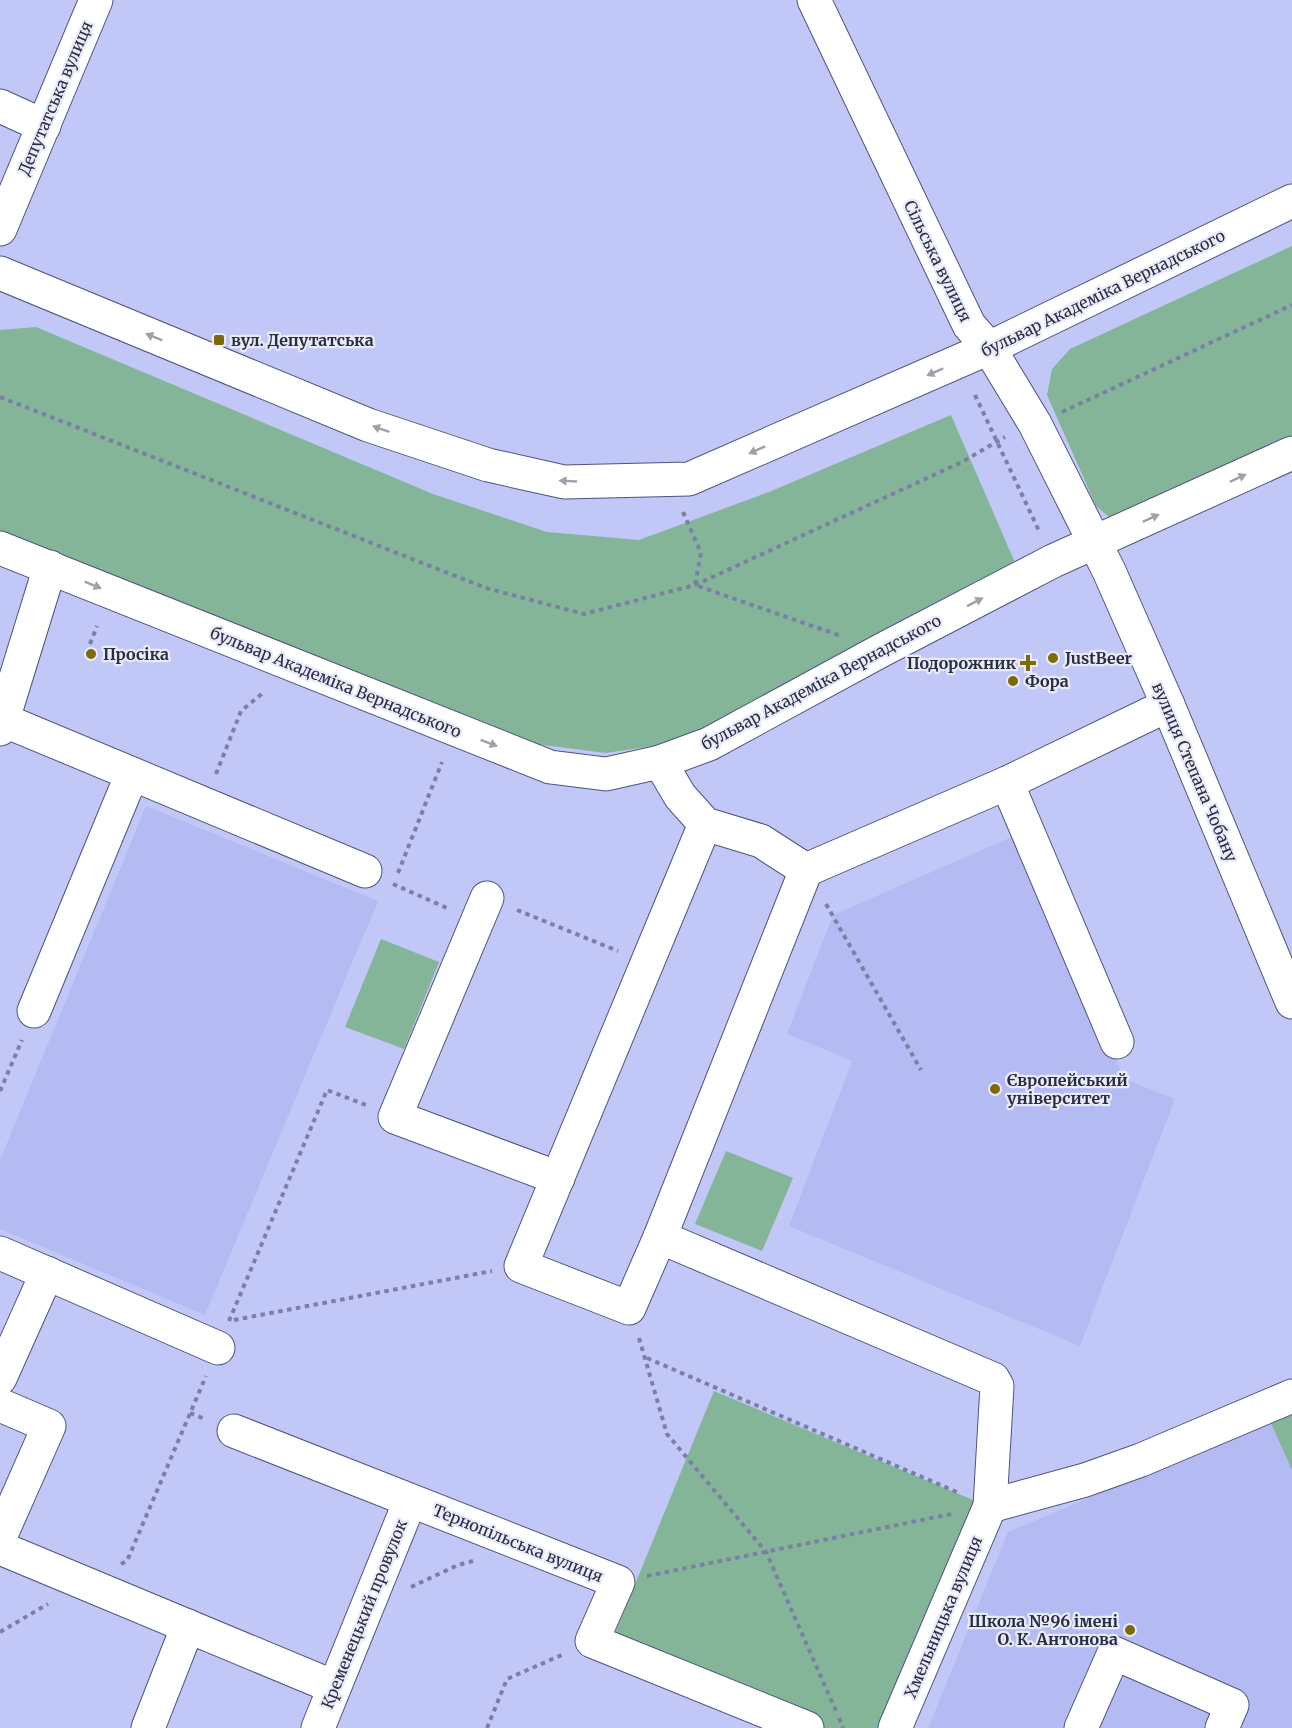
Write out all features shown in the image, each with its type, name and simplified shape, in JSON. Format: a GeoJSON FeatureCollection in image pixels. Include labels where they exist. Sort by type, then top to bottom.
{"type":"FeatureCollection","features":[{"type":"Feature","properties":{"kind":"main road","name":"Депутатська вулиця"},"geometry":{"type":"LineString","coordinates":[[0,229],[96,0]]}},
{"type":"Feature","properties":{"kind":"main road","name":"Сільська вулиця"},"geometry":{"type":"LineString","coordinates":[[814,0],[969,325],[989,348],[1035,424],[1094,544]]}},
{"type":"Feature","properties":{"kind":"main road"},"geometry":{"type":"LineString","coordinates":[[0,106],[44,126]]}},
{"type":"Feature","properties":{"kind":"main road","name":"бульвар Академіка Вернадського"},"geometry":{"type":"LineString","coordinates":[[0,273],[368,425],[488,465],[564,482],[689,479],[989,348],[1292,201]]}},
{"type":"Feature","properties":{"kind":"main road","name":"бульвар Академіка Вернадського"},"geometry":{"type":"LineString","coordinates":[[0,548],[550,767],[606,774],[660,762],[709,744],[1053,561],[1292,453]]}},
{"type":"Feature","properties":{"kind":"main road","name":"вулиця Степана Чобану"},"geometry":{"type":"LineString","coordinates":[[1094,544],[1109,571],[1168,705],[1292,1002]]}},
{"type":"Feature","properties":{"kind":"main road"},"geometry":{"type":"LineString","coordinates":[[50,567],[2,724],[132,774],[379,877]]}},
{"type":"Feature","properties":{"kind":"main road"},"geometry":{"type":"LineString","coordinates":[[705,824],[521,1266],[629,1308],[660,1238],[806,870],[1007,783],[1168,705]]}},
{"type":"Feature","properties":{"kind":"main road"},"geometry":{"type":"LineString","coordinates":[[660,762],[680,796],[705,824],[761,841],[806,870]]}},
{"type":"Feature","properties":{"kind":"main road"},"geometry":{"type":"LineString","coordinates":[[34,1011],[132,774]]}},
{"type":"Feature","properties":{"kind":"main road"},"geometry":{"type":"LineString","coordinates":[[1007,783],[1118,1042]]}},
{"type":"Feature","properties":{"kind":"main road"},"geometry":{"type":"LineString","coordinates":[[482,910],[395,1117],[558,1178]]}},
{"type":"Feature","properties":{"kind":"main road","name":"Хмельницька вулиця"},"geometry":{"type":"LineString","coordinates":[[660,1238],[993,1379],[997,1386],[990,1506],[895,1728]]}},
{"type":"Feature","properties":{"kind":"main road"},"geometry":{"type":"LineString","coordinates":[[0,1253],[47,1273],[223,1335]]}},
{"type":"Feature","properties":{"kind":"main road"},"geometry":{"type":"LineString","coordinates":[[0,1378],[47,1273]]}},
{"type":"Feature","properties":{"kind":"main road"},"geometry":{"type":"LineString","coordinates":[[990,1506],[1085,1480],[1142,1460],[1292,1396]]}},
{"type":"Feature","properties":{"kind":"main road"},"geometry":{"type":"LineString","coordinates":[[0,1405],[49,1426],[0,1537]]}},
{"type":"Feature","properties":{"kind":"main road","name":"Тернопільська вулиця"},"geometry":{"type":"LineString","coordinates":[[234,1431],[618,1582],[592,1641]]}},
{"type":"Feature","properties":{"kind":"main road","name":"Кременецький провулок"},"geometry":{"type":"LineString","coordinates":[[318,1728],[410,1500]]}},
{"type":"Feature","properties":{"kind":"main road"},"geometry":{"type":"LineString","coordinates":[[0,1548],[333,1687]]}},
{"type":"Feature","properties":{"kind":"main road"},"geometry":{"type":"LineString","coordinates":[[148,1728],[188,1626]]}},
{"type":"Feature","properties":{"kind":"main road"},"geometry":{"type":"LineString","coordinates":[[592,1641],[775,1722],[807,1728]]}},
{"type":"Feature","properties":{"kind":"main road"},"geometry":{"type":"LineString","coordinates":[[1081,1728],[1114,1653],[1232,1705],[1222,1728]]}},
{"type":"Feature","properties":{"kind":"path"},"geometry":{"type":"LineString","coordinates":[[1056,414],[1292,304]]}},
{"type":"Feature","properties":{"kind":"path"},"geometry":{"type":"LineString","coordinates":[[975,395],[1041,536]]}},
{"type":"Feature","properties":{"kind":"path"},"geometry":{"type":"LineString","coordinates":[[0,397],[486,588],[584,614],[694,585],[962,462],[1006,437]]}},
{"type":"Feature","properties":{"kind":"path"},"geometry":{"type":"LineString","coordinates":[[661,480],[680,505],[701,553],[694,585]]}},
{"type":"Feature","properties":{"kind":"path"},"geometry":{"type":"LineString","coordinates":[[694,585],[882,650]]}},
{"type":"Feature","properties":{"kind":"path"},"geometry":{"type":"LineString","coordinates":[[90,644],[97,626]]}},
{"type":"Feature","properties":{"kind":"path"},"geometry":{"type":"LineString","coordinates":[[204,804],[241,711],[264,692]]}},
{"type":"Feature","properties":{"kind":"path"},"geometry":{"type":"LineString","coordinates":[[442,762],[379,877],[647,962]]}},
{"type":"Feature","properties":{"kind":"path"},"geometry":{"type":"LineString","coordinates":[[806,870],[921,1070]]}},
{"type":"Feature","properties":{"kind":"path"},"geometry":{"type":"LineString","coordinates":[[0,1091],[34,1011]]}},
{"type":"Feature","properties":{"kind":"path"},"geometry":{"type":"LineString","coordinates":[[223,1335],[327,1090],[395,1117]]}},
{"type":"Feature","properties":{"kind":"path"},"geometry":{"type":"LineString","coordinates":[[629,1308],[646,1358],[667,1434],[766,1552],[843,1728]]}},
{"type":"Feature","properties":{"kind":"path"},"geometry":{"type":"LineString","coordinates":[[646,1358],[990,1506]]}},
{"type":"Feature","properties":{"kind":"path"},"geometry":{"type":"LineString","coordinates":[[618,1582],[990,1506]]}},
{"type":"Feature","properties":{"kind":"path"},"geometry":{"type":"LineString","coordinates":[[366,1607],[458,1565],[481,1559]]}},
{"type":"Feature","properties":{"kind":"path"},"geometry":{"type":"LineString","coordinates":[[487,1728],[507,1679],[592,1641]]}},
{"type":"Feature","properties":{"kind":"shaded area"},"geometry":{"type":"Polygon","coordinates":[[[146,806],[378,901],[205,1315],[0,1229],[0,1160],[146,806]]]}},
{"type":"Feature","properties":{"kind":"shaded area","name":"Європейський університет"},"geometry":{"type":"Polygon","coordinates":[[[1016,835],[1124,1079],[1175,1099],[1080,1346],[789,1226],[852,1061],[787,1034],[833,915],[1016,835]]]}},
{"type":"Feature","properties":{"kind":"shaded area","name":"Школа №96 імені О. К. Антонова"},"geometry":{"type":"Polygon","coordinates":[[[1292,1412],[1292,1728],[928,1728],[1008,1532],[1292,1412]]]}},
{"type":"Feature","properties":{"kind":"green space"},"geometry":{"type":"Polygon","coordinates":[[[1292,246],[1292,451],[1115,522],[1096,506],[1047,395],[1052,369],[1070,349],[1292,246]]]}},
{"type":"Feature","properties":{"kind":"green space"},"geometry":{"type":"Polygon","coordinates":[[[36,327],[433,494],[547,532],[639,540],[769,492],[951,415],[1020,574],[673,743],[606,753],[519,742],[0,533],[0,330],[36,327]]]}},
{"type":"Feature","properties":{"kind":"green space"},"geometry":{"type":"Polygon","coordinates":[[[381,939],[439,962],[404,1049],[345,1027],[381,939]]]}},
{"type":"Feature","properties":{"kind":"green space"},"geometry":{"type":"Polygon","coordinates":[[[726,1151],[793,1178],[762,1251],[695,1224],[726,1151]]]}},
{"type":"Feature","properties":{"kind":"green space"},"geometry":{"type":"Polygon","coordinates":[[[714,1391],[985,1505],[886,1728],[807,1728],[609,1648],[714,1391]]]}},
{"type":"Feature","properties":{"kind":"green space"},"geometry":{"type":"Polygon","coordinates":[[[1292,1412],[1292,1470],[1270,1421],[1292,1412]]]}},
{"type":"Feature","properties":{"kind":"place","name":"вул. Депутатська"},"geometry":{"type":"Point","coordinates":[219,340]}},
{"type":"Feature","properties":{"kind":"place","name":"Просіка"},"geometry":{"type":"Point","coordinates":[91,654]}},
{"type":"Feature","properties":{"kind":"place","name":"JustBeer"},"geometry":{"type":"Point","coordinates":[1053,658]}},
{"type":"Feature","properties":{"kind":"place","name":"Подорожник"},"geometry":{"type":"Point","coordinates":[1028,663]}},
{"type":"Feature","properties":{"kind":"place","name":"Фора"},"geometry":{"type":"Point","coordinates":[1013,681]}},
{"type":"Feature","properties":{"kind":"place","name":"Європейський університет"},"geometry":{"type":"Point","coordinates":[995,1089]}},
{"type":"Feature","properties":{"kind":"place","name":"Школа №96 імені О. К. Антонова"},"geometry":{"type":"Point","coordinates":[1130,1630]}}]}
